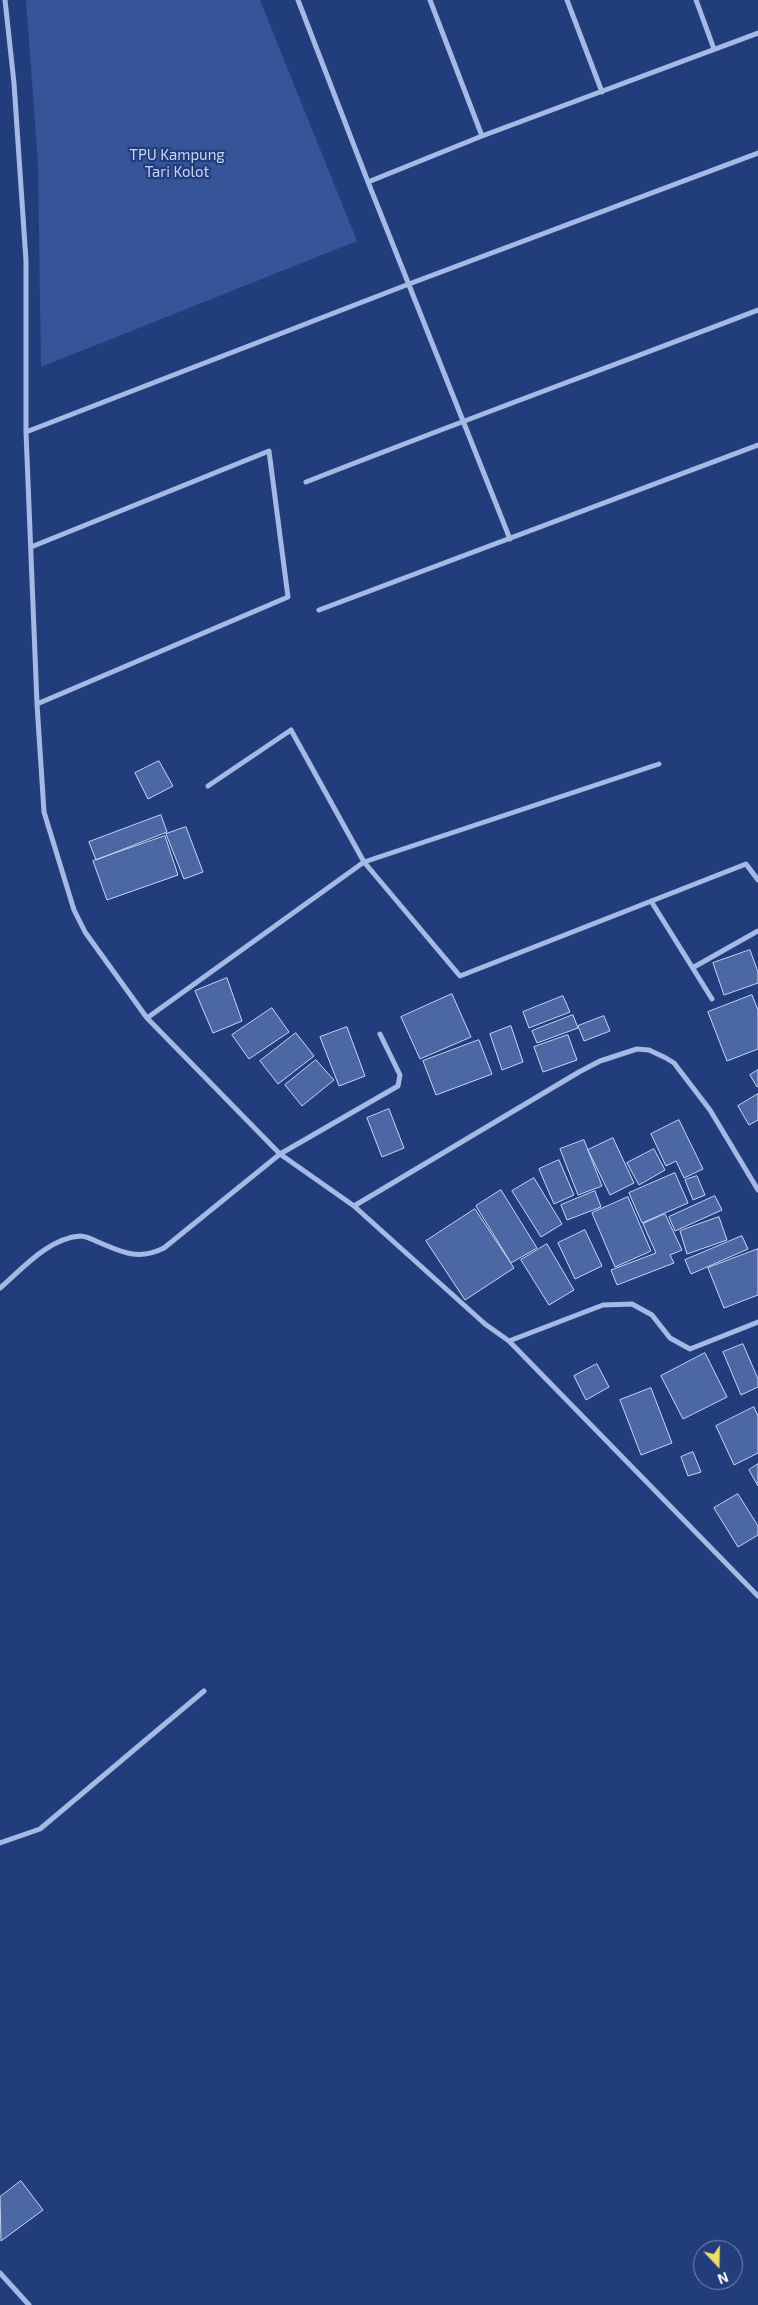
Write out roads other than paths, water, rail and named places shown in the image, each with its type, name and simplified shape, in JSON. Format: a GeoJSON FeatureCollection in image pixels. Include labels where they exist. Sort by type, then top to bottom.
{"type":"FeatureCollection","features":[{"type":"Feature","properties":{"kind":"street"},"geometry":{"type":"LineString","coordinates":[[5,0],[14,83],[26,261],[26,432],[37,704],[44,812],[74,910],[85,932],[147,1018],[280,1154],[354,1206],[485,1324],[510,1341],[758,1596]]}},
{"type":"Feature","properties":{"kind":"street"},"geometry":{"type":"LineString","coordinates":[[298,0],[368,182],[510,538]]}},
{"type":"Feature","properties":{"kind":"street"},"geometry":{"type":"LineString","coordinates":[[430,0],[482,136]]}},
{"type":"Feature","properties":{"kind":"street"},"geometry":{"type":"LineString","coordinates":[[567,0],[602,92]]}},
{"type":"Feature","properties":{"kind":"street"},"geometry":{"type":"LineString","coordinates":[[696,0],[714,49]]}},
{"type":"Feature","properties":{"kind":"street"},"geometry":{"type":"LineString","coordinates":[[368,182],[482,136],[758,33]]}},
{"type":"Feature","properties":{"kind":"street"},"geometry":{"type":"LineString","coordinates":[[26,432],[409,284],[758,153]]}},
{"type":"Feature","properties":{"kind":"street"},"geometry":{"type":"LineString","coordinates":[[306,482],[463,420],[520,401],[758,310]]}},
{"type":"Feature","properties":{"kind":"street"},"geometry":{"type":"LineString","coordinates":[[319,610],[758,445]]}},
{"type":"Feature","properties":{"kind":"street"},"geometry":{"type":"LineString","coordinates":[[31,547],[269,451],[288,597],[37,704]]}},
{"type":"Feature","properties":{"kind":"street"},"geometry":{"type":"LineString","coordinates":[[208,786],[291,730],[364,862],[460,976],[746,864],[758,880]]}},
{"type":"Feature","properties":{"kind":"street"},"geometry":{"type":"LineString","coordinates":[[147,1018],[364,862],[659,764]]}},
{"type":"Feature","properties":{"kind":"street"},"geometry":{"type":"LineString","coordinates":[[651,901],[694,967],[712,999]]}},
{"type":"Feature","properties":{"kind":"street"},"geometry":{"type":"LineString","coordinates":[[694,967],[758,931]]}},
{"type":"Feature","properties":{"kind":"street"},"geometry":{"type":"LineString","coordinates":[[0,1288],[51,1246],[74,1237],[92,1239],[137,1256],[164,1248],[280,1154],[400,1084],[400,1075],[380,1034]]}},
{"type":"Feature","properties":{"kind":"street"},"geometry":{"type":"LineString","coordinates":[[354,1206],[579,1072],[600,1061],[638,1049],[657,1053],[674,1063],[710,1110],[758,1190]]}},
{"type":"Feature","properties":{"kind":"street"},"geometry":{"type":"LineString","coordinates":[[510,1341],[603,1305],[632,1304],[652,1315],[670,1338],[690,1349],[758,1322]]}},
{"type":"Feature","properties":{"kind":"street"},"geometry":{"type":"LineString","coordinates":[[0,1842],[40,1829],[204,1691]]}},
{"type":"Feature","properties":{"kind":"street"},"geometry":{"type":"LineString","coordinates":[[0,2273],[29,2305]]}},
{"type":"Feature","properties":{"kind":"park label","name":"TPU Kampung Tari Kolot"},"geometry":{"type":"Point","coordinates":[177,164]}}]}
